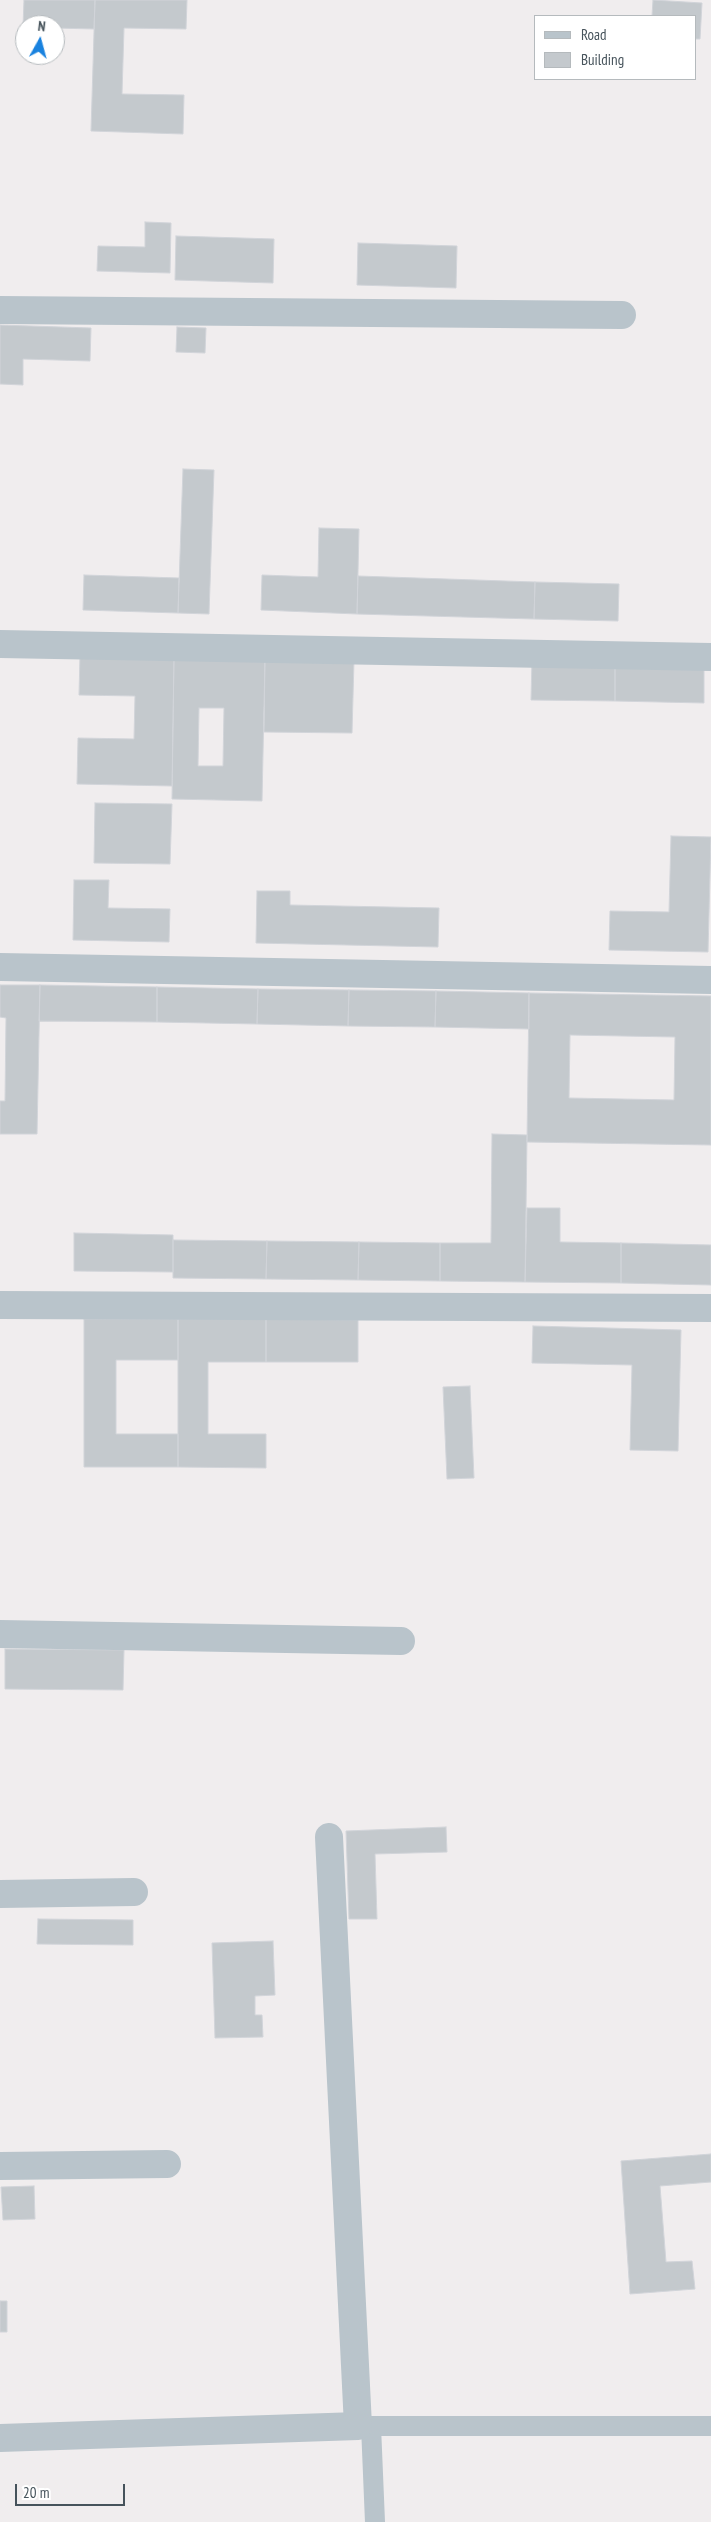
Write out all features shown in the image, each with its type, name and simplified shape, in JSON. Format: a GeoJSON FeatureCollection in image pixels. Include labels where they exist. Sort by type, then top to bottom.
{"type":"FeatureCollection","features":[{"type":"Feature","properties":{"kind":"street"},"geometry":{"type":"LineString","coordinates":[[0,310],[622,315]]}},
{"type":"Feature","properties":{"kind":"street"},"geometry":{"type":"LineString","coordinates":[[0,644],[711,657]]}},
{"type":"Feature","properties":{"kind":"street"},"geometry":{"type":"LineString","coordinates":[[0,967],[711,980]]}},
{"type":"Feature","properties":{"kind":"street"},"geometry":{"type":"LineString","coordinates":[[0,1305],[711,1308]]}},
{"type":"Feature","properties":{"kind":"street"},"geometry":{"type":"LineString","coordinates":[[0,1634],[401,1640]]}},
{"type":"Feature","properties":{"kind":"street"},"geometry":{"type":"LineString","coordinates":[[0,2438],[365,2426],[329,1837]]}},
{"type":"Feature","properties":{"kind":"street"},"geometry":{"type":"LineString","coordinates":[[0,1894],[134,1892]]}},
{"type":"Feature","properties":{"kind":"street"},"geometry":{"type":"LineString","coordinates":[[0,2166],[168,2164]]}},
{"type":"Feature","properties":{"kind":"lane"},"geometry":{"type":"LineString","coordinates":[[375,2522],[365,2426],[711,2426]]}},
{"type":"Feature","properties":{"kind":"building"},"geometry":{"type":"Polygon","coordinates":[[[24,0],[95,0],[94,29],[65,28],[65,15],[23,15],[24,0]]]}},
{"type":"Feature","properties":{"kind":"building"},"geometry":{"type":"Polygon","coordinates":[[[95,0],[187,0],[186,29],[124,28],[122,94],[184,95],[183,134],[91,131],[95,0]]]}},
{"type":"Feature","properties":{"kind":"building"},"geometry":{"type":"Polygon","coordinates":[[[653,0],[702,3],[700,39],[696,39],[696,15],[652,15],[653,0]]]}},
{"type":"Feature","properties":{"kind":"building"},"geometry":{"type":"Polygon","coordinates":[[[145,222],[171,223],[170,273],[97,271],[98,246],[145,247],[145,222]]]}},
{"type":"Feature","properties":{"kind":"building"},"geometry":{"type":"Polygon","coordinates":[[[176,236],[274,239],[273,283],[175,280],[176,236]]]}},
{"type":"Feature","properties":{"kind":"building"},"geometry":{"type":"Polygon","coordinates":[[[358,243],[457,246],[456,288],[357,285],[358,243]]]}},
{"type":"Feature","properties":{"kind":"building"},"geometry":{"type":"Polygon","coordinates":[[[0,325],[91,328],[90,361],[23,359],[23,385],[0,384],[0,325]]]}},
{"type":"Feature","properties":{"kind":"building"},"geometry":{"type":"Polygon","coordinates":[[[177,327],[206,328],[205,353],[176,352],[177,327]]]}},
{"type":"Feature","properties":{"kind":"building"},"geometry":{"type":"Polygon","coordinates":[[[183,469],[214,470],[209,614],[178,613],[183,469]]]}},
{"type":"Feature","properties":{"kind":"building"},"geometry":{"type":"Polygon","coordinates":[[[319,528],[359,529],[357,614],[261,610],[262,575],[318,577],[319,528]]]}},
{"type":"Feature","properties":{"kind":"building"},"geometry":{"type":"Polygon","coordinates":[[[84,575],[179,578],[178,613],[83,610],[84,575]]]}},
{"type":"Feature","properties":{"kind":"building"},"geometry":{"type":"Polygon","coordinates":[[[358,576],[535,582],[534,619],[357,614],[358,576]]]}},
{"type":"Feature","properties":{"kind":"building"},"geometry":{"type":"Polygon","coordinates":[[[535,582],[619,584],[618,621],[534,619],[535,582]]]}},
{"type":"Feature","properties":{"kind":"building"},"geometry":{"type":"Polygon","coordinates":[[[80,655],[174,657],[172,786],[77,784],[78,738],[134,739],[135,696],[79,695],[80,655]]]}},
{"type":"Feature","properties":{"kind":"building"},"geometry":{"type":"Polygon","coordinates":[[[174,657],[265,658],[262,801],[172,799],[174,657]],[[199,708],[198,766],[223,766],[224,708],[199,708]]]}},
{"type":"Feature","properties":{"kind":"building"},"geometry":{"type":"Polygon","coordinates":[[[265,658],[354,660],[352,733],[264,732],[265,658]]]}},
{"type":"Feature","properties":{"kind":"building"},"geometry":{"type":"Polygon","coordinates":[[[532,659],[615,661],[615,701],[531,700],[532,659]]]}},
{"type":"Feature","properties":{"kind":"building"},"geometry":{"type":"Polygon","coordinates":[[[615,661],[704,662],[704,703],[615,701],[615,661]]]}},
{"type":"Feature","properties":{"kind":"building"},"geometry":{"type":"Polygon","coordinates":[[[95,803],[172,804],[170,864],[94,863],[95,803]]]}},
{"type":"Feature","properties":{"kind":"building"},"geometry":{"type":"Polygon","coordinates":[[[671,836],[711,837],[708,952],[609,950],[610,911],[669,912],[671,836]]]}},
{"type":"Feature","properties":{"kind":"building"},"geometry":{"type":"Polygon","coordinates":[[[74,880],[109,880],[108,908],[170,909],[169,942],[73,940],[74,880]]]}},
{"type":"Feature","properties":{"kind":"building"},"geometry":{"type":"Polygon","coordinates":[[[257,891],[290,891],[290,905],[439,908],[438,947],[256,943],[257,891]]]}},
{"type":"Feature","properties":{"kind":"building"},"geometry":{"type":"Polygon","coordinates":[[[0,985],[40,985],[37,1134],[0,1134],[0,1101],[5,1101],[6,1018],[0,1017],[0,985]]]}},
{"type":"Feature","properties":{"kind":"building"},"geometry":{"type":"Polygon","coordinates":[[[40,985],[157,987],[157,1022],[39,1021],[40,985]]]}},
{"type":"Feature","properties":{"kind":"building"},"geometry":{"type":"Polygon","coordinates":[[[157,987],[258,989],[257,1024],[157,1022],[157,987]]]}},
{"type":"Feature","properties":{"kind":"building"},"geometry":{"type":"Polygon","coordinates":[[[258,989],[349,990],[348,1026],[257,1024],[258,989]]]}},
{"type":"Feature","properties":{"kind":"building"},"geometry":{"type":"Polygon","coordinates":[[[349,990],[436,991],[435,1027],[348,1026],[349,990]]]}},
{"type":"Feature","properties":{"kind":"building"},"geometry":{"type":"Polygon","coordinates":[[[436,991],[529,993],[529,1029],[435,1027],[436,991]]]}},
{"type":"Feature","properties":{"kind":"building"},"geometry":{"type":"Polygon","coordinates":[[[529,993],[711,996],[711,1145],[527,1142],[529,993]],[[570,1035],[569,1098],[674,1100],[675,1037],[570,1035]]]}},
{"type":"Feature","properties":{"kind":"building"},"geometry":{"type":"Polygon","coordinates":[[[492,1134],[527,1135],[525,1282],[440,1281],[440,1243],[491,1243],[492,1134]]]}},
{"type":"Feature","properties":{"kind":"building"},"geometry":{"type":"Polygon","coordinates":[[[527,1208],[560,1208],[560,1242],[621,1243],[621,1283],[525,1282],[527,1208]]]}},
{"type":"Feature","properties":{"kind":"building"},"geometry":{"type":"Polygon","coordinates":[[[74,1233],[173,1235],[173,1272],[74,1271],[74,1233]]]}},
{"type":"Feature","properties":{"kind":"building"},"geometry":{"type":"Polygon","coordinates":[[[173,1240],[267,1241],[266,1279],[173,1278],[173,1240]]]}},
{"type":"Feature","properties":{"kind":"building"},"geometry":{"type":"Polygon","coordinates":[[[267,1241],[359,1242],[358,1280],[266,1279],[267,1241]]]}},
{"type":"Feature","properties":{"kind":"building"},"geometry":{"type":"Polygon","coordinates":[[[359,1242],[440,1243],[440,1281],[358,1280],[359,1242]]]}},
{"type":"Feature","properties":{"kind":"building"},"geometry":{"type":"Polygon","coordinates":[[[621,1243],[711,1245],[711,1285],[621,1283],[621,1243]]]}},
{"type":"Feature","properties":{"kind":"building"},"geometry":{"type":"Polygon","coordinates":[[[84,1319],[178,1319],[178,1360],[116,1360],[116,1434],[178,1434],[178,1467],[84,1467],[84,1319]]]}},
{"type":"Feature","properties":{"kind":"building"},"geometry":{"type":"Polygon","coordinates":[[[178,1319],[266,1319],[266,1362],[208,1362],[208,1434],[266,1434],[266,1468],[178,1467],[178,1319]]]}},
{"type":"Feature","properties":{"kind":"building"},"geometry":{"type":"Polygon","coordinates":[[[266,1319],[358,1320],[358,1362],[266,1362],[266,1319]]]}},
{"type":"Feature","properties":{"kind":"building"},"geometry":{"type":"Polygon","coordinates":[[[533,1326],[681,1330],[678,1451],[630,1450],[632,1365],[532,1363],[533,1326]]]}},
{"type":"Feature","properties":{"kind":"building"},"geometry":{"type":"Polygon","coordinates":[[[470,1386],[474,1478],[447,1479],[443,1387],[470,1386]]]}},
{"type":"Feature","properties":{"kind":"building"},"geometry":{"type":"Polygon","coordinates":[[[5,1649],[124,1650],[123,1690],[5,1689],[5,1649]]]}},
{"type":"Feature","properties":{"kind":"building"},"geometry":{"type":"Polygon","coordinates":[[[446,1827],[447,1852],[375,1854],[377,1919],[349,1919],[346,1831],[446,1827]]]}},
{"type":"Feature","properties":{"kind":"building"},"geometry":{"type":"Polygon","coordinates":[[[38,1919],[133,1920],[133,1945],[37,1944],[38,1919]]]}},
{"type":"Feature","properties":{"kind":"building"},"geometry":{"type":"Polygon","coordinates":[[[273,1941],[275,1995],[255,1996],[255,2015],[262,2015],[263,2037],[215,2038],[212,1943],[273,1941]]]}},
{"type":"Feature","properties":{"kind":"building"},"geometry":{"type":"Polygon","coordinates":[[[711,2154],[711,2182],[660,2186],[666,2262],[692,2261],[695,2289],[630,2294],[621,2161],[711,2154]]]}},
{"type":"Feature","properties":{"kind":"building"},"geometry":{"type":"Polygon","coordinates":[[[34,2186],[35,2219],[3,2220],[1,2187],[34,2186]]]}},
{"type":"Feature","properties":{"kind":"building"},"geometry":{"type":"Polygon","coordinates":[[[0,2301],[7,2301],[7,2332],[0,2332],[0,2301]]]}}]}
